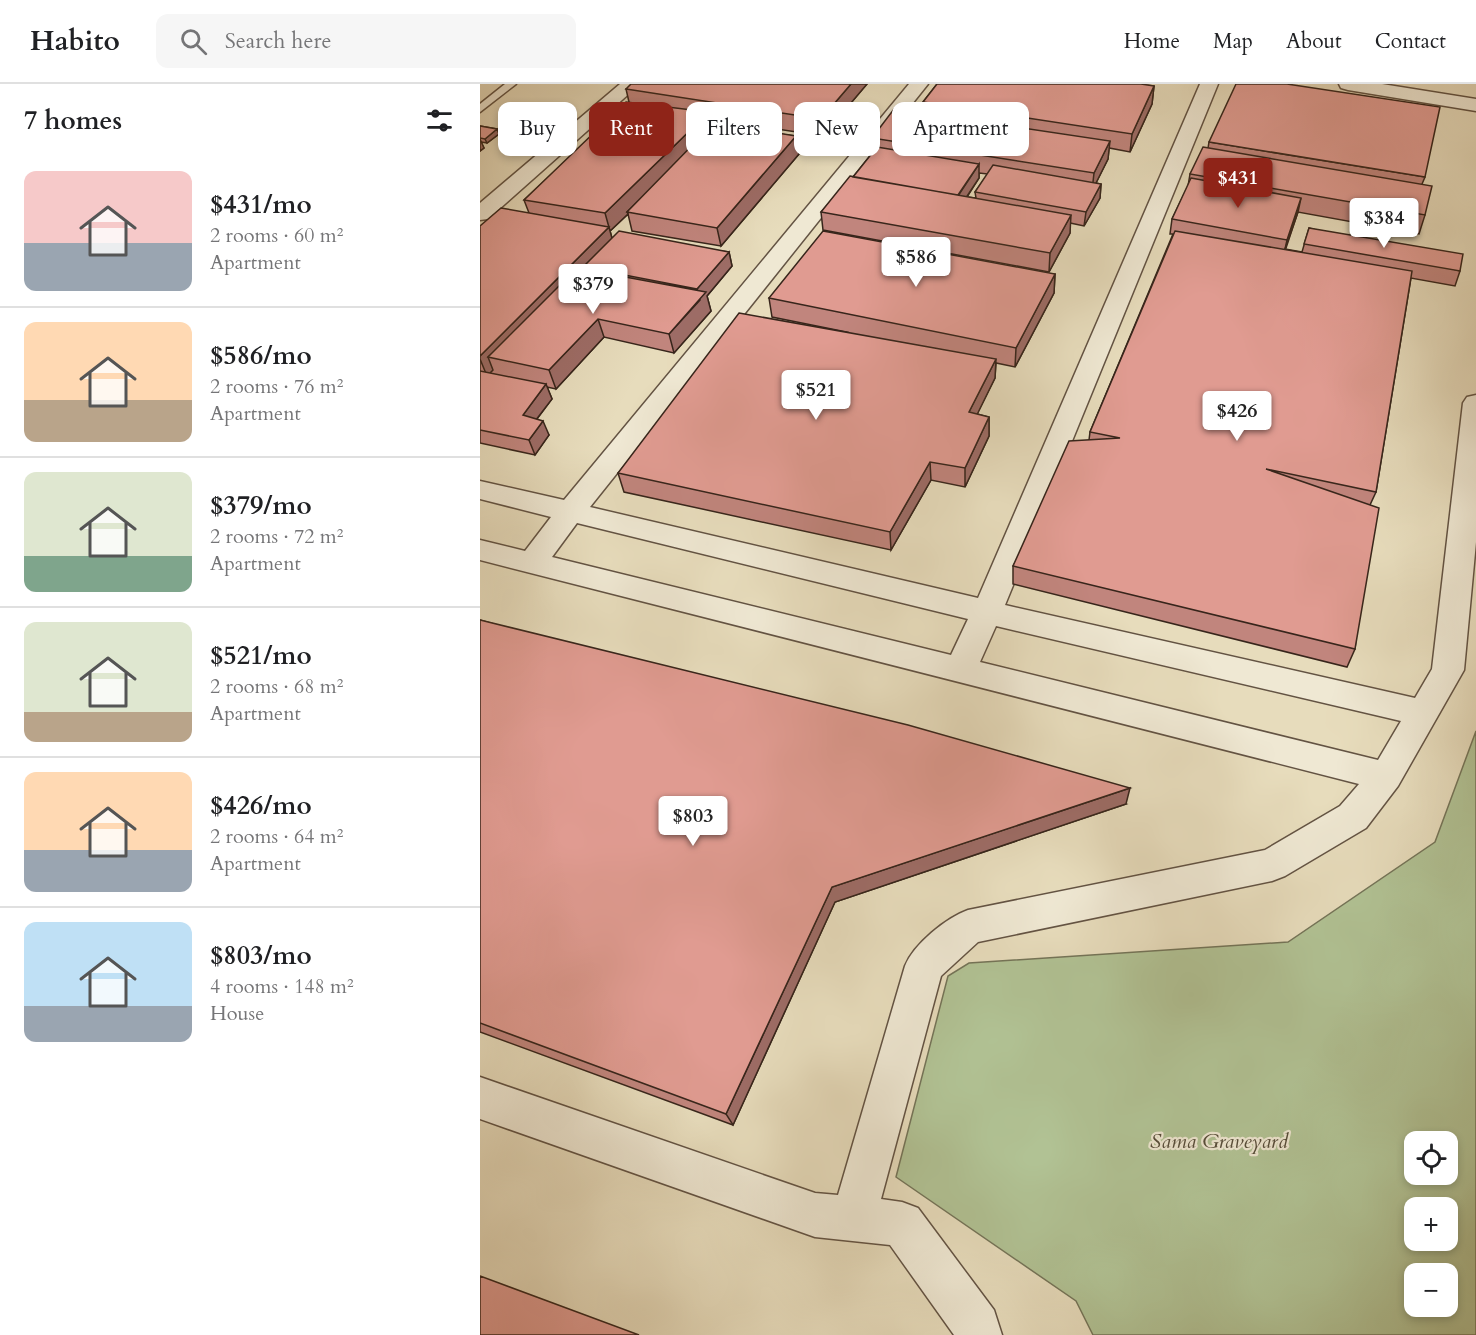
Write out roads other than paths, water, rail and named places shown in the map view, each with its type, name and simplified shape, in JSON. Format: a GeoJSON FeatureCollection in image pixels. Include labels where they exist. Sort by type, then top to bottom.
{"type":"FeatureCollection","features":[{"type":"Feature","properties":{"kind":"street"},"geometry":{"type":"LineString","coordinates":[[480,214],[631,84]]}},
{"type":"Feature","properties":{"kind":"street"},"geometry":{"type":"LineString","coordinates":[[532,563],[570,512],[919,84]]}},
{"type":"Feature","properties":{"kind":"street"},"geometry":{"type":"LineString","coordinates":[[960,670],[987,612],[1209,84]]}},
{"type":"Feature","properties":{"kind":"street"},"geometry":{"type":"LineString","coordinates":[[1347,84],[1476,105]]}},
{"type":"Feature","properties":{"kind":"street"},"geometry":{"type":"LineString","coordinates":[[853,1219],[924,966],[968,927],[1272,865],[1353,817],[1386,776],[1448,670],[1476,403]]}},
{"type":"Feature","properties":{"kind":"street"},"geometry":{"type":"LineString","coordinates":[[480,490],[987,612],[1424,713]]}},
{"type":"Feature","properties":{"kind":"street"},"geometry":{"type":"LineString","coordinates":[[480,550],[1386,776]]}},
{"type":"Feature","properties":{"kind":"street"},"geometry":{"type":"LineString","coordinates":[[480,1098],[815,1215],[902,1224],[977,1327],[978,1335]]}},
{"type":"Feature","properties":{"kind":"lane"},"geometry":{"type":"LineString","coordinates":[[480,109],[511,84]]}},
{"type":"Feature","properties":{"kind":"park label","name":"Sama Graveyard"},"geometry":{"type":"Point","coordinates":[1219,1141]}}]}
